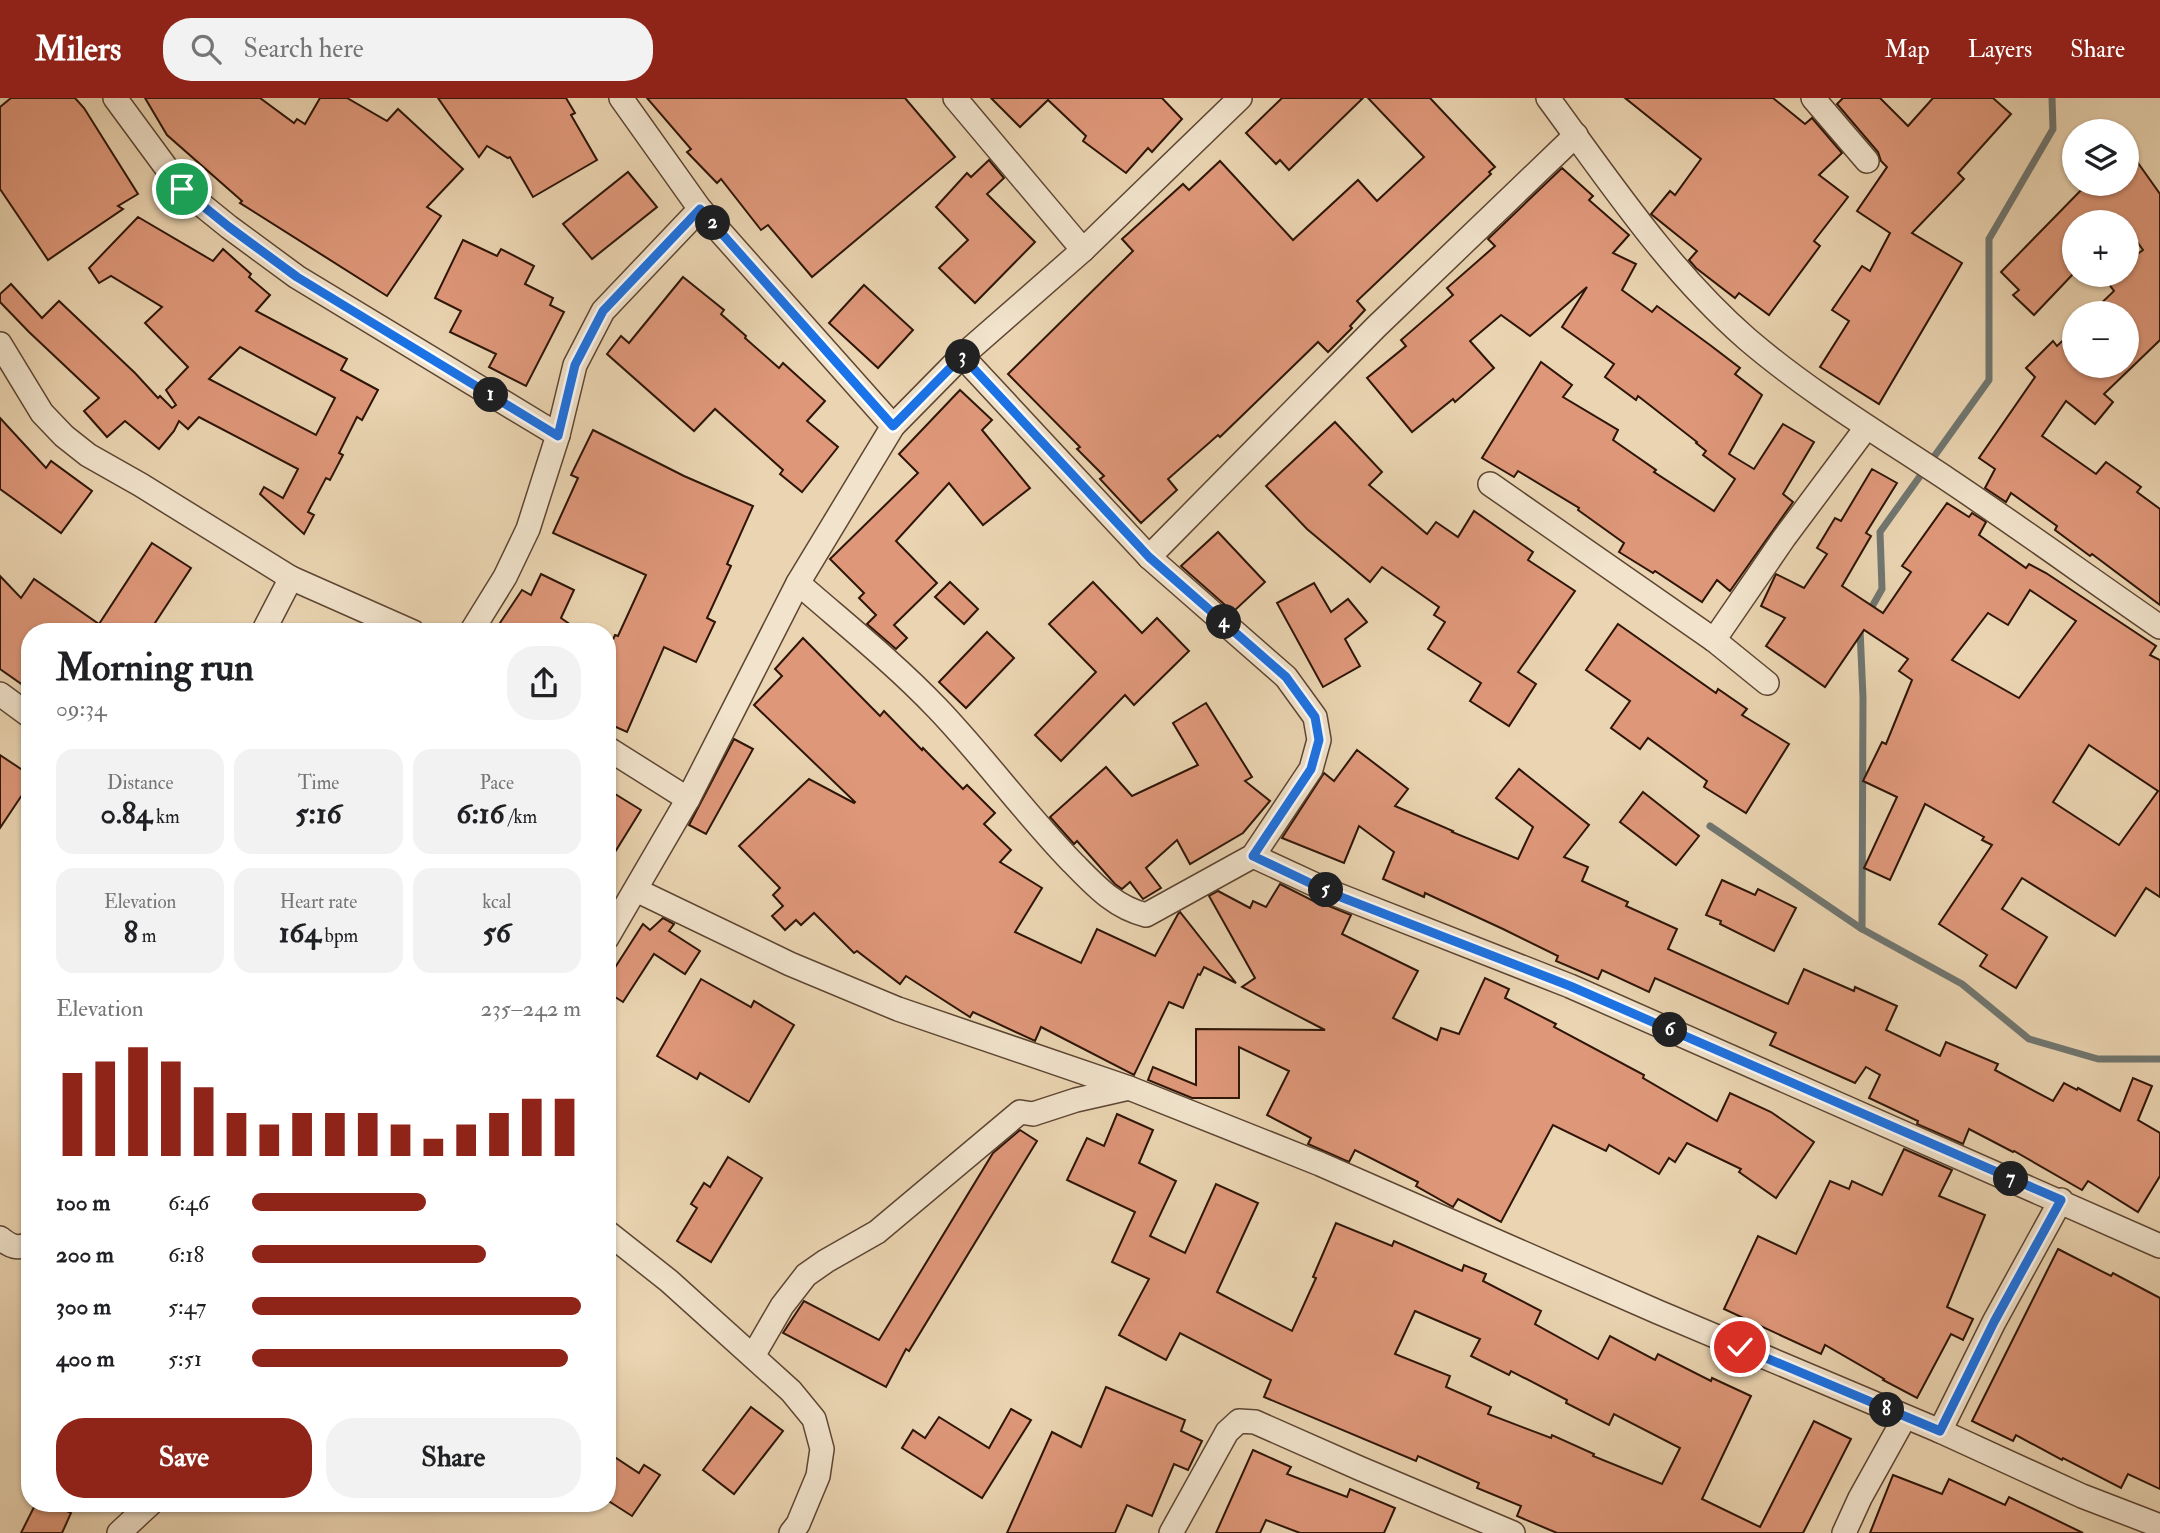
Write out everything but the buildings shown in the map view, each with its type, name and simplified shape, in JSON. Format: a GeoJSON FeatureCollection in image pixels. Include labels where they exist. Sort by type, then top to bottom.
{"type":"FeatureCollection","features":[{"type":"Feature","properties":{"kind":"street"},"geometry":{"type":"LineString","coordinates":[[115,98],[182,189],[229,227],[297,277],[558,436]]}},
{"type":"Feature","properties":{"kind":"street"},"geometry":{"type":"LineString","coordinates":[[621,98],[700,209],[893,426]]}},
{"type":"Feature","properties":{"kind":"street"},"geometry":{"type":"LineString","coordinates":[[954,98],[1083,250]]}},
{"type":"Feature","properties":{"kind":"street"},"geometry":{"type":"LineString","coordinates":[[1548,98],[1632,214],[1688,280],[1746,338],[1866,428],[1948,480],[2160,627]]}},
{"type":"Feature","properties":{"kind":"street"},"geometry":{"type":"LineString","coordinates":[[1814,98],[1867,161]]}},
{"type":"Feature","properties":{"kind":"street"},"geometry":{"type":"LineString","coordinates":[[616,924],[688,799],[798,583],[893,426],[962,356],[1083,250],[1236,100]]}},
{"type":"Feature","properties":{"kind":"street"},"geometry":{"type":"LineString","coordinates":[[1149,557],[1376,327],[1576,135]]}},
{"type":"Feature","properties":{"kind":"street"},"geometry":{"type":"LineString","coordinates":[[477,623],[505,578],[528,529],[558,436],[575,365],[603,311],[700,209]]}},
{"type":"Feature","properties":{"kind":"street"},"geometry":{"type":"LineString","coordinates":[[0,344],[42,413],[64,436],[88,455],[291,578],[393,623]]}},
{"type":"Feature","properties":{"kind":"street"},"geometry":{"type":"LineString","coordinates":[[798,583],[937,708],[1041,830],[1107,897],[1128,911],[1146,915],[1253,856],[1311,769],[1319,740],[1315,717],[1286,677],[1149,557],[962,356]]}},
{"type":"Feature","properties":{"kind":"street"},"geometry":{"type":"LineString","coordinates":[[1714,640],[1784,538],[1866,428]]}},
{"type":"Feature","properties":{"kind":"street"},"geometry":{"type":"LineString","coordinates":[[1490,484],[1714,640],[1767,683]]}},
{"type":"Feature","properties":{"kind":"street"},"geometry":{"type":"LineString","coordinates":[[268,623],[291,578]]}},
{"type":"Feature","properties":{"kind":"street"},"geometry":{"type":"LineString","coordinates":[[0,694],[21,709]]}},
{"type":"Feature","properties":{"kind":"street"},"geometry":{"type":"LineString","coordinates":[[616,754],[688,799]]}},
{"type":"Feature","properties":{"kind":"street"},"geometry":{"type":"LineString","coordinates":[[1253,856],[1333,894],[1570,986],[2061,1200],[2160,1246]]}},
{"type":"Feature","properties":{"kind":"street"},"geometry":{"type":"LineString","coordinates":[[636,890],[790,964],[898,1009],[1129,1088],[1320,1164],[1658,1312],[1940,1431],[2082,1496],[2160,1526]]}},
{"type":"Feature","properties":{"kind":"street"},"geometry":{"type":"LineString","coordinates":[[753,1356],[782,1306],[806,1275],[877,1232],[1020,1112],[1032,1114],[1076,1100],[1129,1088]]}},
{"type":"Feature","properties":{"kind":"street"},"geometry":{"type":"LineString","coordinates":[[1940,1431],[1994,1322],[2061,1200]]}},
{"type":"Feature","properties":{"kind":"street"},"geometry":{"type":"LineString","coordinates":[[0,1238],[10,1246],[21,1248]]}},
{"type":"Feature","properties":{"kind":"street"},"geometry":{"type":"LineString","coordinates":[[616,1239],[669,1281],[753,1356],[791,1391],[814,1419],[822,1449],[818,1476],[798,1524],[791,1533]]}},
{"type":"Feature","properties":{"kind":"street"},"geometry":{"type":"LineString","coordinates":[[1844,1533],[1860,1498],[1905,1417]]}},
{"type":"Feature","properties":{"kind":"street"},"geometry":{"type":"LineString","coordinates":[[1171,1533],[1227,1432],[1239,1421],[1255,1422],[1513,1533]]}},
{"type":"Feature","properties":{"kind":"street"},"geometry":{"type":"LineString","coordinates":[[119,1533],[141,1512]]}},
{"type":"Feature","properties":{"kind":"waterway"},"geometry":{"type":"LineString","coordinates":[[1869,612],[1882,589],[1880,532],[1989,380],[1989,239],[2053,129],[2052,98]]}},
{"type":"Feature","properties":{"kind":"waterway"},"geometry":{"type":"LineString","coordinates":[[1860,629],[1863,698],[1862,929]]}},
{"type":"Feature","properties":{"kind":"waterway"},"geometry":{"type":"LineString","coordinates":[[1710,826],[1862,929],[1962,984],[2029,1039],[2098,1059],[2160,1059]]}},
{"type":"Feature","properties":{"kind":"route"},"geometry":{"type":"LineString","coordinates":[[182,189],[297,277],[558,436],[575,365],[603,311],[700,209],[893,426],[962,356],[1149,557],[1286,677],[1315,717],[1319,740],[1311,769],[1253,856],[1333,894],[1570,986],[2061,1200],[1994,1322],[1940,1431],[1740,1347]]}}]}
